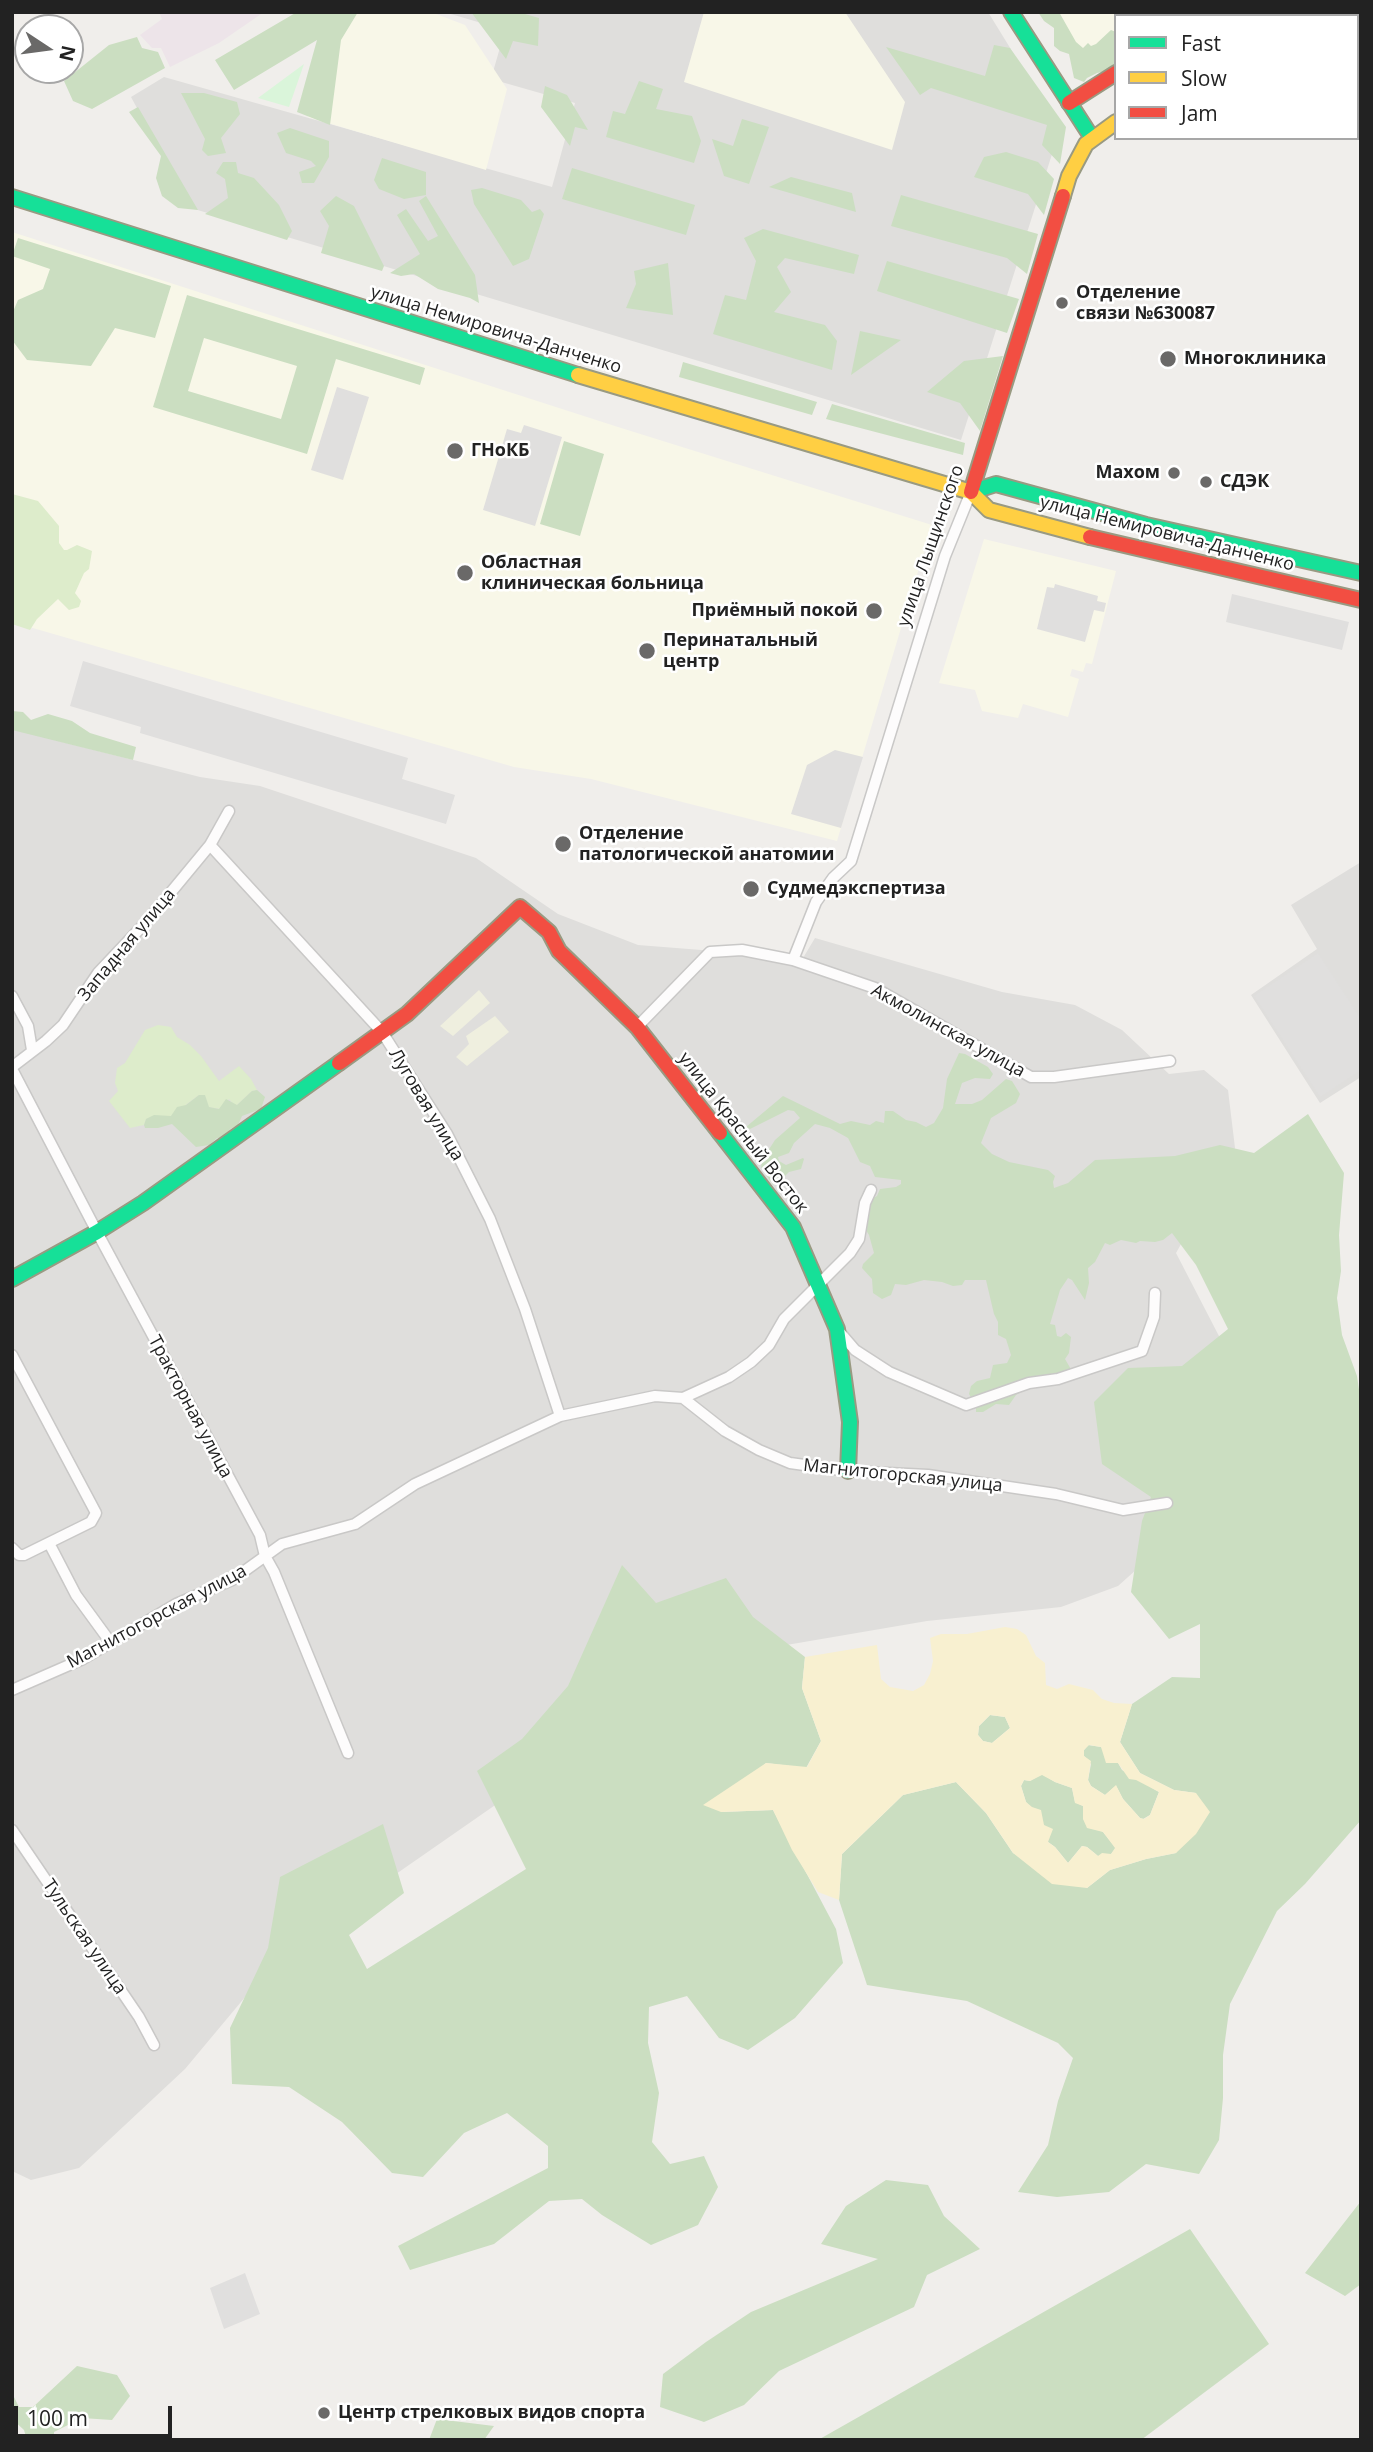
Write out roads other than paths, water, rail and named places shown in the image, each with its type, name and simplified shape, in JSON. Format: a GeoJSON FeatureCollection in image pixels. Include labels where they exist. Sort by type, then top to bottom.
{"type":"FeatureCollection","features":[{"type":"Feature","properties":{"kind":"street"},"geometry":{"type":"LineString","coordinates":[[1011,12],[1092,138],[1114,123]]}},
{"type":"Feature","properties":{"kind":"street"},"geometry":{"type":"LineString","coordinates":[[1069,103],[1114,74]]}},
{"type":"Feature","properties":{"kind":"street","name":"улица Лыщинского"},"geometry":{"type":"LineString","coordinates":[[793,960],[816,902],[833,878],[851,861],[945,556],[971,492],[1069,176],[1080,152],[1092,138]]}},
{"type":"Feature","properties":{"kind":"street","name":"улица Немировича-Данченко"},"geometry":{"type":"LineString","coordinates":[[12,197],[604,383],[971,492],[989,510],[1132,548],[1361,600]]}},
{"type":"Feature","properties":{"kind":"street","name":"улица Немировича-Данченко"},"geometry":{"type":"LineString","coordinates":[[971,492],[996,484],[1146,525],[1361,573]]}},
{"type":"Feature","properties":{"kind":"street","name":"Западная улица"},"geometry":{"type":"LineString","coordinates":[[12,1068],[63,1025],[98,974],[148,920],[210,845],[229,811]]}},
{"type":"Feature","properties":{"kind":"street","name":"Луговая улица"},"geometry":{"type":"LineString","coordinates":[[210,845],[382,1032],[447,1134],[490,1219],[525,1309],[560,1416]]}},
{"type":"Feature","properties":{"kind":"street","name":"улица Красный Восток"},"geometry":{"type":"LineString","coordinates":[[382,1032],[407,1014],[520,907],[550,932],[559,951],[637,1027],[793,1227],[837,1329],[850,1422],[848,1471]]}},
{"type":"Feature","properties":{"kind":"street","name":"Акмолинская улица"},"geometry":{"type":"LineString","coordinates":[[637,1027],[710,952],[742,950],[793,960],[875,988],[1031,1077],[1054,1077],[1170,1061]]}},
{"type":"Feature","properties":{"kind":"street"},"geometry":{"type":"LineString","coordinates":[[12,996],[28,1026],[32,1050]]}},
{"type":"Feature","properties":{"kind":"street"},"geometry":{"type":"LineString","coordinates":[[12,1279],[97,1233],[143,1203],[382,1032]]}},
{"type":"Feature","properties":{"kind":"street","name":"Тракторная улица"},"geometry":{"type":"LineString","coordinates":[[12,1068],[97,1233],[260,1535],[265,1556],[275,1572],[348,1753]]}},
{"type":"Feature","properties":{"kind":"street"},"geometry":{"type":"LineString","coordinates":[[683,1398],[729,1377],[769,1345],[784,1319],[850,1253],[859,1239],[864,1203],[871,1190]]}},
{"type":"Feature","properties":{"kind":"street"},"geometry":{"type":"LineString","coordinates":[[837,1329],[855,1350],[889,1372],[966,1405],[1029,1383],[1058,1379],[1142,1351],[1154,1317],[1155,1293]]}},
{"type":"Feature","properties":{"kind":"street"},"geometry":{"type":"LineString","coordinates":[[12,1355],[96,1513],[90,1522],[24,1555],[19,1555],[12,1548]]}},
{"type":"Feature","properties":{"kind":"street","name":"Магнитогорская улица"},"geometry":{"type":"LineString","coordinates":[[12,1690],[83,1660],[176,1604],[232,1580],[282,1544],[355,1524],[415,1484],[560,1416],[655,1396],[683,1398],[725,1431],[790,1463],[848,1471],[928,1475],[1056,1494],[1123,1510],[1167,1503]]}},
{"type":"Feature","properties":{"kind":"street"},"geometry":{"type":"LineString","coordinates":[[50,1543],[76,1595],[111,1643]]}},
{"type":"Feature","properties":{"kind":"street","name":"Тульская улица"},"geometry":{"type":"LineString","coordinates":[[12,1830],[139,2017],[154,2045]]}},
{"type":"Feature","properties":{"kind":"place","name":"Отделение связи №630087"},"geometry":{"type":"Point","coordinates":[1062,303]}},
{"type":"Feature","properties":{"kind":"place","name":"Многоклиника"},"geometry":{"type":"Point","coordinates":[1168,359]}},
{"type":"Feature","properties":{"kind":"place","name":"ГНоКБ"},"geometry":{"type":"Point","coordinates":[455,451]}},
{"type":"Feature","properties":{"kind":"place","name":"Махом"},"geometry":{"type":"Point","coordinates":[1174,473]}},
{"type":"Feature","properties":{"kind":"place","name":"СДЭК"},"geometry":{"type":"Point","coordinates":[1206,482]}},
{"type":"Feature","properties":{"kind":"place","name":"Областная клиническая больница"},"geometry":{"type":"Point","coordinates":[465,573]}},
{"type":"Feature","properties":{"kind":"place","name":"Приёмный покой"},"geometry":{"type":"Point","coordinates":[874,611]}},
{"type":"Feature","properties":{"kind":"place","name":"Перинатальный центр"},"geometry":{"type":"Point","coordinates":[647,651]}},
{"type":"Feature","properties":{"kind":"place","name":"Отделение патологической анатомии"},"geometry":{"type":"Point","coordinates":[563,844]}},
{"type":"Feature","properties":{"kind":"place","name":"Судмедэкспертиза"},"geometry":{"type":"Point","coordinates":[751,889]}},
{"type":"Feature","properties":{"kind":"place","name":"Центр стрелковых видов спорта"},"geometry":{"type":"Point","coordinates":[324,2413]}}]}
